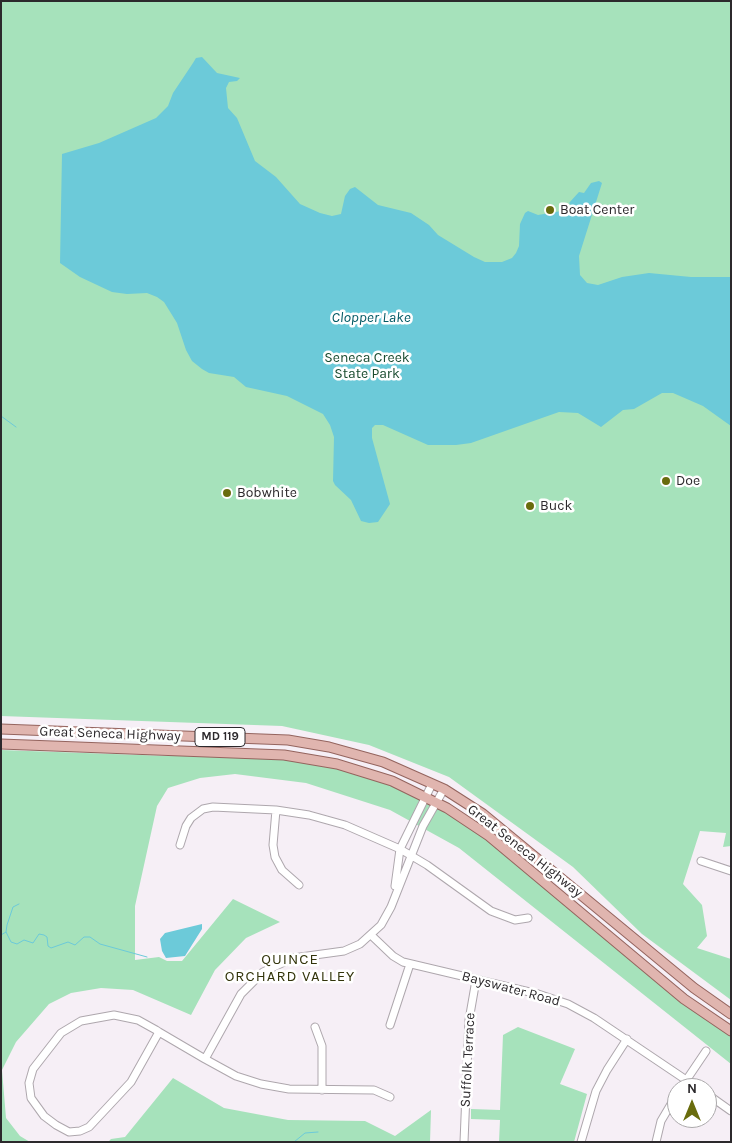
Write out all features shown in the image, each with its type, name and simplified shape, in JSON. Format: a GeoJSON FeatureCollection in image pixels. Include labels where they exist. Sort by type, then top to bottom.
{"type":"FeatureCollection","features":[{"type":"Feature","properties":{"kind":"main road","name":"Great Seneca Highway"},"geometry":{"type":"LineString","coordinates":[[1,729],[288,740],[383,762],[444,789],[483,814],[694,988],[731,1014]]}},
{"type":"Feature","properties":{"kind":"main road","name":"Great Seneca Highway"},"geometry":{"type":"LineString","coordinates":[[1,744],[296,756],[371,773],[436,802],[489,836],[684,999],[731,1031]]}},
{"type":"Feature","properties":{"kind":"street"},"geometry":{"type":"LineString","coordinates":[[395,892],[400,849],[432,784]]}},
{"type":"Feature","properties":{"kind":"street"},"geometry":{"type":"LineString","coordinates":[[205,1059],[241,994],[262,972],[293,958],[344,951],[360,944],[381,925],[391,907],[395,892],[423,826],[444,789]]}},
{"type":"Feature","properties":{"kind":"street"},"geometry":{"type":"LineString","coordinates":[[180,845],[186,826],[191,818],[203,810],[213,807],[276,810],[309,815],[345,825],[400,849],[491,911],[515,920],[528,918]]}},
{"type":"Feature","properties":{"kind":"street"},"geometry":{"type":"LineString","coordinates":[[276,810],[273,845],[275,857],[282,870],[299,885]]}},
{"type":"Feature","properties":{"kind":"street"},"geometry":{"type":"LineString","coordinates":[[702,861],[731,871]]}},
{"type":"Feature","properties":{"kind":"street","name":"Bayswater Road"},"geometry":{"type":"LineString","coordinates":[[371,935],[393,956],[410,964],[538,994],[568,1004],[627,1040],[683,1078]]}},
{"type":"Feature","properties":{"kind":"street"},"geometry":{"type":"LineString","coordinates":[[390,1025],[410,964]]}},
{"type":"Feature","properties":{"kind":"street","name":"Suffolk Terrace"},"geometry":{"type":"LineString","coordinates":[[464,1142],[469,1020],[476,980]]}},
{"type":"Feature","properties":{"kind":"street"},"geometry":{"type":"LineString","coordinates":[[159,1032],[131,1082],[89,1127],[80,1131],[69,1132],[44,1116],[31,1098],[29,1084],[33,1069],[49,1046],[68,1028],[92,1018],[114,1015],[138,1020],[159,1032],[205,1059],[236,1076],[260,1084],[289,1089],[374,1090],[390,1097]]}},
{"type":"Feature","properties":{"kind":"street"},"geometry":{"type":"LineString","coordinates":[[315,1027],[322,1046],[322,1090]]}},
{"type":"Feature","properties":{"kind":"street"},"geometry":{"type":"LineString","coordinates":[[581,1142],[596,1091],[607,1070],[627,1040]]}},
{"type":"Feature","properties":{"kind":"street"},"geometry":{"type":"LineString","coordinates":[[687,1078],[706,1051]]}},
{"type":"Feature","properties":{"kind":"street"},"geometry":{"type":"LineString","coordinates":[[717,1101],[731,1111]]}},
{"type":"Feature","properties":{"kind":"street"},"geometry":{"type":"LineString","coordinates":[[656,1142],[662,1120],[667,1111]]}},
{"type":"Feature","properties":{"kind":"green space","name":"Seneca Creek State Park"},"geometry":{"type":"Polygon","coordinates":[[[1,1],[731,1],[731,846],[723,847],[726,833],[700,831],[683,884],[702,905],[707,936],[697,948],[731,959],[731,1000],[642,934],[573,867],[449,777],[369,745],[282,726],[1,716],[1,1]]]}},
{"type":"Feature","properties":{"kind":"green space"},"geometry":{"type":"Polygon","coordinates":[[[1,750],[169,756],[187,750],[284,755],[379,776],[447,808],[731,1030],[731,1064],[459,848],[390,810],[306,783],[235,774],[200,778],[168,788],[157,806],[135,906],[135,960],[159,957],[167,961],[182,961],[233,899],[280,922],[246,938],[215,970],[191,1015],[133,990],[101,988],[71,993],[49,1004],[16,1042],[2,1070],[6,1118],[20,1136],[30,1142],[1,1142],[1,750]]]}},
{"type":"Feature","properties":{"kind":"green space"},"geometry":{"type":"Polygon","coordinates":[[[518,1027],[575,1049],[560,1084],[587,1094],[574,1142],[499,1142],[500,1120],[471,1119],[471,1109],[500,1110],[503,1035],[518,1027]]]}},
{"type":"Feature","properties":{"kind":"green space"},"geometry":{"type":"Polygon","coordinates":[[[173,1078],[224,1108],[288,1120],[365,1121],[395,1136],[431,1110],[430,1142],[108,1142],[111,1139],[125,1137],[173,1078]]]}},
{"type":"Feature","properties":{"kind":"water","name":"Clopper Lake"},"geometry":{"type":"Polygon","coordinates":[[[202,57],[217,73],[240,78],[237,81],[229,82],[226,88],[228,108],[237,118],[255,161],[276,177],[300,204],[320,213],[332,216],[341,214],[345,196],[350,189],[355,187],[378,205],[411,213],[429,225],[438,235],[474,257],[485,262],[502,262],[512,258],[516,253],[519,246],[520,224],[525,213],[528,211],[538,215],[567,210],[572,206],[569,203],[579,192],[584,193],[591,183],[599,181],[602,183],[579,256],[580,275],[587,283],[598,285],[622,277],[649,273],[691,277],[731,277],[731,426],[703,406],[673,393],[662,393],[634,409],[623,410],[601,427],[578,413],[559,412],[471,443],[456,445],[428,445],[383,425],[375,425],[372,428],[372,438],[390,504],[378,522],[369,523],[361,521],[351,500],[333,481],[334,437],[330,425],[323,414],[287,396],[246,387],[234,377],[209,373],[202,369],[192,361],[186,350],[177,323],[164,302],[147,293],[127,294],[112,292],[80,277],[60,263],[62,154],[99,143],[156,118],[168,106],[173,93],[196,58],[202,57]]]}},
{"type":"Feature","properties":{"kind":"water"},"geometry":{"type":"Polygon","coordinates":[[[202,924],[202,929],[185,956],[166,958],[162,951],[160,939],[165,933],[202,924]]]}},
{"type":"Feature","properties":{"kind":"waterway"},"geometry":{"type":"LineString","coordinates":[[1,416],[16,427]]}},
{"type":"Feature","properties":{"kind":"waterway"},"geometry":{"type":"LineString","coordinates":[[6,932],[13,907],[19,904]]}},
{"type":"Feature","properties":{"kind":"waterway"},"geometry":{"type":"LineString","coordinates":[[1,935],[6,932],[11,942],[17,944],[24,940],[33,943],[39,934],[44,935],[47,937],[48,946],[51,948],[68,942],[75,945],[84,937],[90,937],[100,944],[147,957]]}},
{"type":"Feature","properties":{"kind":"waterway"},"geometry":{"type":"LineString","coordinates":[[294,1142],[305,1133],[318,1132]]}},
{"type":"Feature","properties":{"kind":"waterway"},"geometry":{"type":"LineString","coordinates":[[256,1142],[280,1142]]}},
{"type":"Feature","properties":{"kind":"place","name":"Boat Center"},"geometry":{"type":"Point","coordinates":[550,210]}},
{"type":"Feature","properties":{"kind":"place","name":"Doe"},"geometry":{"type":"Point","coordinates":[666,481]}},
{"type":"Feature","properties":{"kind":"place","name":"Bobwhite"},"geometry":{"type":"Point","coordinates":[227,493]}},
{"type":"Feature","properties":{"kind":"place","name":"Buck"},"geometry":{"type":"Point","coordinates":[530,506]}},
{"type":"Feature","properties":{"kind":"district","name":"QUINCE ORCHARD VALLEY"},"geometry":{"type":"Point","coordinates":[290,968]}}]}
